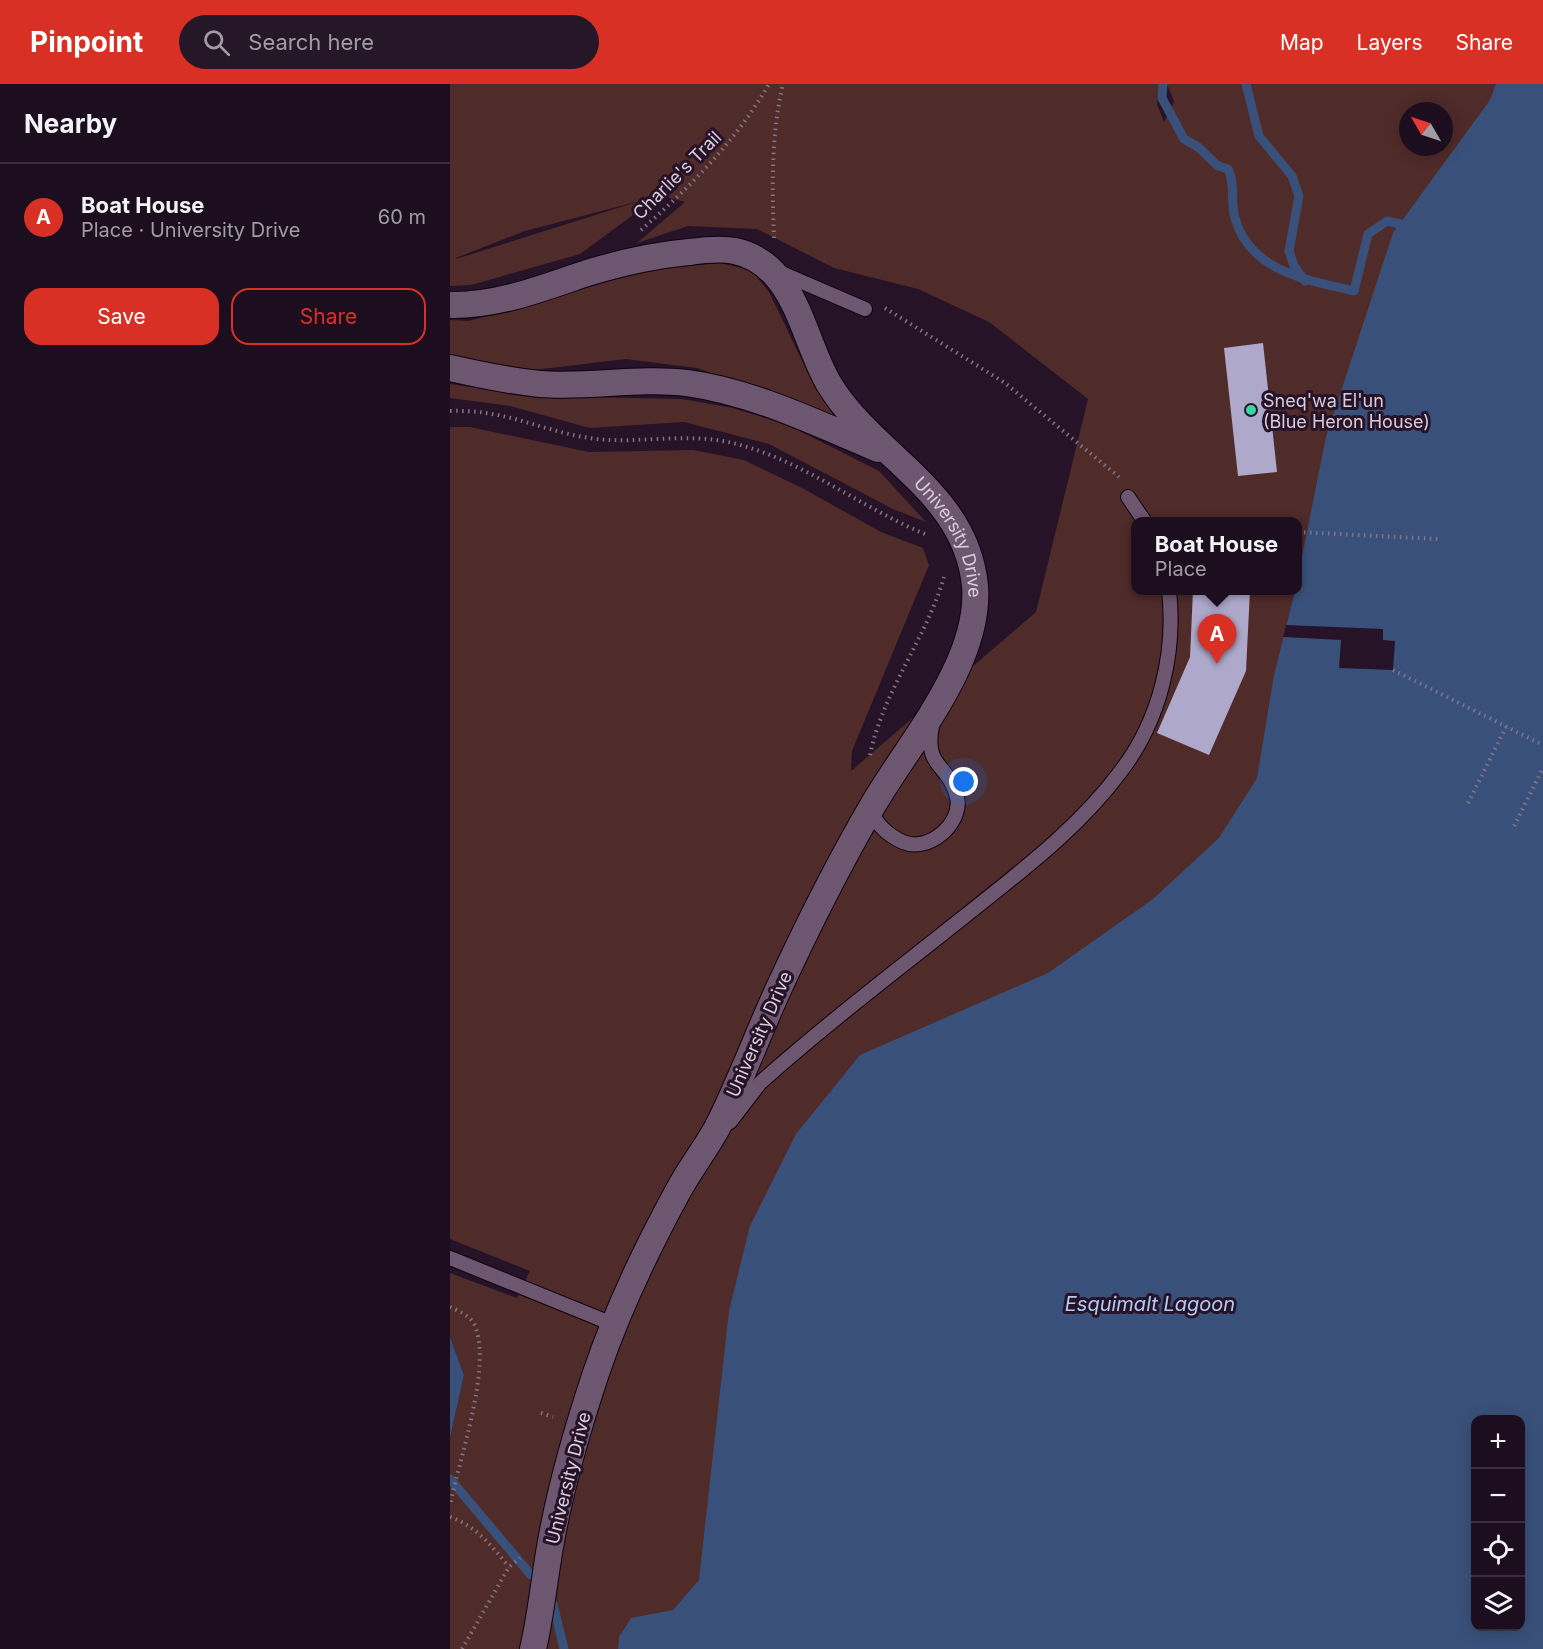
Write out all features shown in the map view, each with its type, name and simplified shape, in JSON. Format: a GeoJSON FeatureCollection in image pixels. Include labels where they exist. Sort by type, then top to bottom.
{"type":"FeatureCollection","features":[{"type":"Feature","properties":{"kind":"street","name":"University Drive"},"geometry":{"type":"LineString","coordinates":[[450,305],[470,306],[512,297],[590,273],[676,253],[732,250],[757,258],[775,271],[789,294],[825,377],[839,399],[862,426],[937,499],[955,525],[972,567],[975,592],[971,629],[960,662],[870,811],[805,933],[715,1131],[679,1189],[615,1325],[597,1370],[561,1488],[533,1649]]}},
{"type":"Feature","properties":{"kind":"street","name":"University Drive"},"geometry":{"type":"LineString","coordinates":[[450,368],[487,377],[542,384],[642,380],[689,384],[736,394],[775,407],[893,455]]}},
{"type":"Feature","properties":{"kind":"lane"},"geometry":{"type":"LineString","coordinates":[[775,271],[865,309]]}},
{"type":"Feature","properties":{"kind":"lane"},"geometry":{"type":"LineString","coordinates":[[1128,496],[1142,517]]}},
{"type":"Feature","properties":{"kind":"lane"},"geometry":{"type":"LineString","coordinates":[[679,1189],[760,1083],[1009,881],[1071,826],[1122,770],[1144,731],[1167,674],[1172,621],[1169,595]]}},
{"type":"Feature","properties":{"kind":"lane"},"geometry":{"type":"LineString","coordinates":[[870,811],[880,827],[902,842],[917,846],[936,839],[951,823],[958,800],[950,780],[934,760],[928,746],[936,704]]}},
{"type":"Feature","properties":{"kind":"lane"},"geometry":{"type":"LineString","coordinates":[[450,1258],[615,1325]]}},
{"type":"Feature","properties":{"kind":"path","name":"Charlie's Trail"},"geometry":{"type":"LineString","coordinates":[[633,238],[684,192],[748,120],[769,84]]}},
{"type":"Feature","properties":{"kind":"path"},"geometry":{"type":"LineString","coordinates":[[775,271],[772,177],[777,109],[783,84]]}},
{"type":"Feature","properties":{"kind":"path"},"geometry":{"type":"LineString","coordinates":[[865,309],[883,306],[1005,383],[1120,477],[1128,496]]}},
{"type":"Feature","properties":{"kind":"path"},"geometry":{"type":"LineString","coordinates":[[450,411],[505,415],[582,437],[603,439],[678,437],[730,442],[789,465],[899,524],[931,536]]}},
{"type":"Feature","properties":{"kind":"path"},"geometry":{"type":"LineString","coordinates":[[1302,532],[1438,539]]}},
{"type":"Feature","properties":{"kind":"path"},"geometry":{"type":"LineString","coordinates":[[870,756],[880,717],[935,606],[946,573]]}},
{"type":"Feature","properties":{"kind":"path"},"geometry":{"type":"LineString","coordinates":[[1393,670],[1543,746]]}},
{"type":"Feature","properties":{"kind":"path"},"geometry":{"type":"LineString","coordinates":[[1468,803],[1506,727]]}},
{"type":"Feature","properties":{"kind":"path"},"geometry":{"type":"LineString","coordinates":[[1514,826],[1543,768]]}},
{"type":"Feature","properties":{"kind":"path"},"geometry":{"type":"LineString","coordinates":[[450,1307],[463,1313],[475,1324],[482,1349],[472,1412],[450,1505]]}},
{"type":"Feature","properties":{"kind":"path"},"geometry":{"type":"LineString","coordinates":[[450,1517],[465,1522],[490,1544],[509,1567]]}},
{"type":"Feature","properties":{"kind":"path"},"geometry":{"type":"LineString","coordinates":[[462,1649],[509,1567],[516,1561]]}},
{"type":"Feature","properties":{"kind":"shaded area"},"geometry":{"type":"Polygon","coordinates":[[[450,84],[1160,84],[1157,104],[1164,122],[1174,102],[1167,84],[1543,84],[1543,1649],[450,1649],[450,1438],[464,1375],[450,1337],[450,1273],[517,1298],[530,1271],[450,1239],[450,427],[470,427],[589,452],[693,450],[744,460],[804,489],[881,532],[923,548],[929,565],[852,751],[851,771],[1036,612],[1088,399],[989,322],[918,289],[834,268],[757,229],[688,226],[637,243],[685,202],[660,195],[580,254],[471,285],[450,286],[450,84]],[[640,201],[525,231],[456,259],[640,201]]]}},
{"type":"Feature","properties":{"kind":"shaded area"},"geometry":{"type":"Polygon","coordinates":[[[720,263],[751,270],[769,292],[810,377],[838,421],[697,368],[626,359],[534,370],[450,358],[450,320],[469,321],[649,270],[720,263]]]}},
{"type":"Feature","properties":{"kind":"shaded area"},"geometry":{"type":"Polygon","coordinates":[[[450,384],[537,396],[682,399],[733,408],[788,425],[879,471],[926,522],[893,509],[769,444],[684,422],[590,428],[510,406],[450,398],[450,384]]]}},
{"type":"Feature","properties":{"kind":"water","name":"Esquimalt Lagoon"},"geometry":{"type":"Polygon","coordinates":[[[1496,84],[1543,84],[1543,1649],[618,1649],[619,1637],[631,1618],[673,1610],[699,1580],[729,1311],[750,1226],[796,1134],[860,1055],[1048,973],[1153,899],[1219,838],[1257,778],[1274,675],[1294,595],[1302,595],[1302,556],[1326,437],[1393,233],[1449,156],[1453,156],[1453,151],[1490,100],[1496,84]]]}},
{"type":"Feature","properties":{"kind":"water"},"geometry":{"type":"Polygon","coordinates":[[[450,1337],[464,1375],[450,1438],[450,1337]]]}},
{"type":"Feature","properties":{"kind":"pier"},"geometry":{"type":"Polygon","coordinates":[[[1286,625],[1383,629],[1383,640],[1395,641],[1393,670],[1339,668],[1341,640],[1283,637],[1286,625]]]}},
{"type":"Feature","properties":{"kind":"building","name":"Sneq'wa El'un (Blue Heron House)"},"geometry":{"type":"Polygon","coordinates":[[[1263,343],[1277,472],[1238,476],[1224,348],[1263,343]]]}},
{"type":"Feature","properties":{"kind":"building"},"geometry":{"type":"Polygon","coordinates":[[[1193,595],[1250,595],[1246,671],[1209,755],[1157,733],[1190,657],[1193,595]]]}},
{"type":"Feature","properties":{"kind":"waterway"},"geometry":{"type":"LineString","coordinates":[[1163,84],[1162,98],[1184,139],[1198,147],[1218,166],[1228,169],[1232,181],[1235,218],[1253,251],[1267,262],[1300,277],[1354,291],[1368,234],[1387,221],[1400,224]]}},
{"type":"Feature","properties":{"kind":"waterway"},"geometry":{"type":"LineString","coordinates":[[1246,84],[1259,136],[1292,176],[1299,196],[1289,251],[1294,266],[1305,281]]}},
{"type":"Feature","properties":{"kind":"waterway"},"geometry":{"type":"LineString","coordinates":[[450,1479],[531,1575]]}},
{"type":"Feature","properties":{"kind":"waterway"},"geometry":{"type":"LineString","coordinates":[[553,1604],[564,1649]]}},
{"type":"Feature","properties":{"kind":"place","name":"Sneq'wa El'un (Blue Heron House)"},"geometry":{"type":"Point","coordinates":[1251,410]}},
{"type":"Feature","properties":{"kind":"place","name":"Boat House"},"geometry":{"type":"Point","coordinates":[1217,664]}}]}
